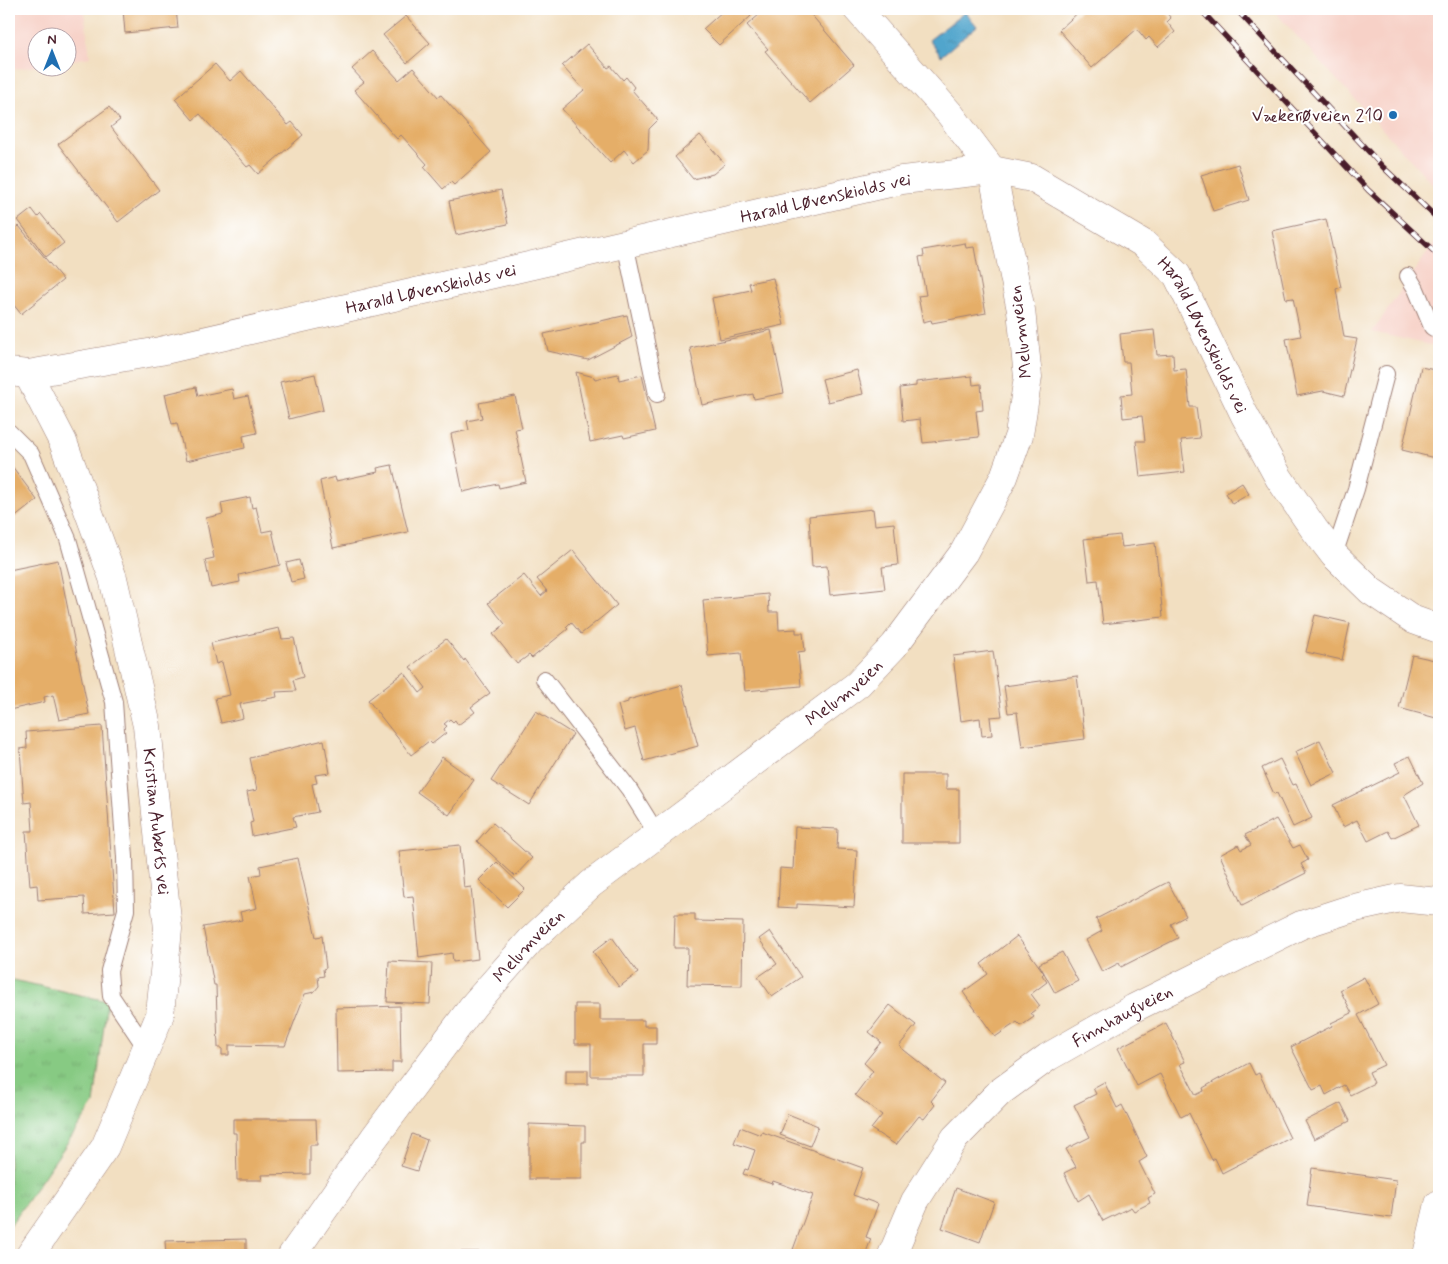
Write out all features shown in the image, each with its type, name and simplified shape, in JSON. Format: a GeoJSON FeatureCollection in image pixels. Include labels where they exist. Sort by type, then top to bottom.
{"type":"FeatureCollection","features":[{"type":"Feature","properties":{"kind":"street","name":"Melumveien"},"geometry":{"type":"LineString","coordinates":[[292,1255],[374,1138],[473,1006],[531,940],[592,884],[858,684],[894,646],[958,559],[1004,477],[1019,434],[1028,377],[1021,310],[992,170],[950,114],[857,9]]}},
{"type":"Feature","properties":{"kind":"street","name":"Harald Løvenskiolds vei"},"geometry":{"type":"LineString","coordinates":[[18,373],[160,351],[902,180],[992,170],[1032,178],[1092,212],[1144,244],[1177,275],[1244,414],[1274,470],[1334,555],[1371,591],[1414,620],[1439,629]]}},
{"type":"Feature","properties":{"kind":"street","name":"Kristian Auberts vei"},"geometry":{"type":"LineString","coordinates":[[18,373],[63,442],[113,578],[147,726],[168,929],[160,1015],[105,1147],[30,1255]]}},
{"type":"Feature","properties":{"kind":"street","name":"Finnhaugveien"},"geometry":{"type":"LineString","coordinates":[[892,1255],[915,1201],[955,1138],[1000,1092],[1048,1057],[1134,1008],[1301,925],[1350,909],[1400,898],[1439,902]]}},
{"type":"Feature","properties":{"kind":"street"},"geometry":{"type":"LineString","coordinates":[[1427,1255],[1439,1204]]}},
{"type":"Feature","properties":{"kind":"lane"},"geometry":{"type":"LineString","coordinates":[[625,243],[657,394]]}},
{"type":"Feature","properties":{"kind":"lane"},"geometry":{"type":"LineString","coordinates":[[1408,276],[1416,288],[1432,327],[1439,331]]}},
{"type":"Feature","properties":{"kind":"lane"},"geometry":{"type":"LineString","coordinates":[[1334,555],[1356,489],[1386,374]]}},
{"type":"Feature","properties":{"kind":"lane"},"geometry":{"type":"LineString","coordinates":[[9,432],[31,454],[68,539],[114,702],[125,857],[126,910],[109,971],[111,996],[146,1048]]}},
{"type":"Feature","properties":{"kind":"lane"},"geometry":{"type":"LineString","coordinates":[[544,680],[629,789],[657,834]]}},
{"type":"Feature","properties":{"kind":"shaded area"},"geometry":{"type":"Polygon","coordinates":[[[9,9],[84,9],[90,57],[78,59],[78,28],[28,28],[28,67],[9,70],[9,9]]]}},
{"type":"Feature","properties":{"kind":"shaded area"},"geometry":{"type":"Polygon","coordinates":[[[1272,9],[1439,9],[1439,191],[1272,9]]]}},
{"type":"Feature","properties":{"kind":"shaded area"},"geometry":{"type":"Polygon","coordinates":[[[1439,236],[1439,347],[1372,332],[1439,236]]]}},
{"type":"Feature","properties":{"kind":"green space"},"geometry":{"type":"Polygon","coordinates":[[[9,979],[107,1001],[94,1104],[9,1227],[9,979]]]}},
{"type":"Feature","properties":{"kind":"water"},"geometry":{"type":"Polygon","coordinates":[[[965,12],[977,26],[941,56],[929,40],[965,12]]]}},
{"type":"Feature","properties":{"kind":"building"},"geometry":{"type":"Polygon","coordinates":[[[123,9],[176,9],[178,28],[125,33],[123,9]]]}},
{"type":"Feature","properties":{"kind":"building"},"geometry":{"type":"Polygon","coordinates":[[[725,9],[745,9],[751,16],[719,45],[703,29],[725,9]]]}},
{"type":"Feature","properties":{"kind":"building"},"geometry":{"type":"Polygon","coordinates":[[[766,9],[801,9],[806,15],[809,12],[854,65],[810,103],[765,51],[768,49],[747,25],[766,9]]]}},
{"type":"Feature","properties":{"kind":"building"},"geometry":{"type":"Polygon","coordinates":[[[1082,9],[1163,9],[1171,18],[1167,22],[1175,32],[1158,47],[1149,37],[1146,40],[1137,29],[1092,68],[1059,30],[1082,9]]]}},
{"type":"Feature","properties":{"kind":"building"},"geometry":{"type":"Polygon","coordinates":[[[406,16],[430,43],[407,63],[383,35],[406,16]]]}},
{"type":"Feature","properties":{"kind":"building"},"geometry":{"type":"Polygon","coordinates":[[[587,44],[608,68],[611,66],[623,80],[626,77],[634,87],[632,90],[658,120],[649,129],[648,150],[634,162],[624,150],[610,163],[562,109],[584,90],[562,66],[587,44]]]}},
{"type":"Feature","properties":{"kind":"building"},"geometry":{"type":"Polygon","coordinates":[[[372,51],[399,80],[413,68],[438,97],[441,95],[491,152],[454,185],[451,182],[443,189],[424,167],[427,164],[401,135],[397,139],[354,90],[364,82],[352,69],[372,51]]]}},
{"type":"Feature","properties":{"kind":"building"},"geometry":{"type":"Polygon","coordinates":[[[215,64],[230,81],[241,71],[288,125],[292,122],[303,135],[258,174],[250,165],[247,167],[200,114],[193,120],[175,99],[215,64]]]}},
{"type":"Feature","properties":{"kind":"building"},"geometry":{"type":"Polygon","coordinates":[[[109,107],[120,120],[111,127],[159,190],[118,222],[58,144],[109,107]]]}},
{"type":"Feature","properties":{"kind":"building"},"geometry":{"type":"Polygon","coordinates":[[[700,135],[725,164],[713,174],[693,179],[675,157],[700,135]]]}},
{"type":"Feature","properties":{"kind":"building"},"geometry":{"type":"Polygon","coordinates":[[[1238,164],[1249,200],[1213,211],[1201,175],[1238,164]]]}},
{"type":"Feature","properties":{"kind":"building"},"geometry":{"type":"Polygon","coordinates":[[[501,190],[508,224],[456,235],[449,201],[501,190]]]}},
{"type":"Feature","properties":{"kind":"building"},"geometry":{"type":"Polygon","coordinates":[[[32,209],[38,217],[41,214],[64,243],[46,257],[18,220],[32,209]]]}},
{"type":"Feature","properties":{"kind":"building"},"geometry":{"type":"Polygon","coordinates":[[[1326,219],[1341,287],[1336,289],[1344,337],[1357,339],[1344,396],[1323,391],[1297,396],[1286,339],[1301,336],[1293,298],[1286,299],[1272,231],[1326,219]]]}},
{"type":"Feature","properties":{"kind":"building"},"geometry":{"type":"Polygon","coordinates":[[[19,226],[63,280],[21,314],[9,299],[9,235],[19,226]]]}},
{"type":"Feature","properties":{"kind":"building"},"geometry":{"type":"Polygon","coordinates":[[[965,243],[966,248],[974,247],[986,313],[932,323],[931,320],[923,322],[918,296],[926,295],[919,257],[924,256],[923,250],[965,243]]]}},
{"type":"Feature","properties":{"kind":"building"},"geometry":{"type":"Polygon","coordinates":[[[773,278],[784,325],[720,339],[712,298],[751,290],[749,283],[773,278]]]}},
{"type":"Feature","properties":{"kind":"building"},"geometry":{"type":"Polygon","coordinates":[[[627,315],[632,337],[588,360],[548,351],[544,334],[627,315]]]}},
{"type":"Feature","properties":{"kind":"building"},"geometry":{"type":"Polygon","coordinates":[[[771,330],[784,393],[754,399],[753,394],[702,405],[690,348],[771,330]]]}},
{"type":"Feature","properties":{"kind":"building"},"geometry":{"type":"Polygon","coordinates":[[[1154,330],[1157,355],[1173,354],[1174,370],[1186,369],[1190,407],[1196,407],[1200,438],[1181,440],[1185,472],[1140,477],[1136,441],[1145,441],[1142,416],[1123,418],[1121,395],[1132,394],[1129,362],[1123,362],[1120,334],[1154,330]]]}},
{"type":"Feature","properties":{"kind":"building"},"geometry":{"type":"Polygon","coordinates":[[[1421,367],[1439,371],[1439,459],[1402,450],[1421,367]]]}},
{"type":"Feature","properties":{"kind":"building"},"geometry":{"type":"Polygon","coordinates":[[[857,370],[863,394],[828,402],[822,379],[857,370]]]}},
{"type":"Feature","properties":{"kind":"building"},"geometry":{"type":"Polygon","coordinates":[[[576,372],[594,377],[595,379],[618,374],[619,380],[642,375],[655,431],[624,438],[623,435],[590,442],[576,372]]]}},
{"type":"Feature","properties":{"kind":"building"},"geometry":{"type":"Polygon","coordinates":[[[315,374],[323,410],[289,419],[280,382],[315,374]]]}},
{"type":"Feature","properties":{"kind":"building"},"geometry":{"type":"Polygon","coordinates":[[[972,376],[973,385],[981,384],[983,410],[976,411],[979,437],[923,443],[920,419],[903,421],[900,388],[916,386],[916,382],[972,376]]]}},
{"type":"Feature","properties":{"kind":"building"},"geometry":{"type":"Polygon","coordinates":[[[196,387],[198,396],[232,389],[234,399],[248,396],[257,433],[243,436],[245,448],[186,461],[177,423],[172,424],[165,394],[196,387]]]}},
{"type":"Feature","properties":{"kind":"building"},"geometry":{"type":"Polygon","coordinates":[[[515,396],[522,428],[515,429],[526,482],[499,488],[498,484],[463,492],[451,434],[469,430],[467,421],[482,418],[479,403],[515,396]]]}},
{"type":"Feature","properties":{"kind":"building"},"geometry":{"type":"Polygon","coordinates":[[[9,462],[37,500],[9,522],[9,462]]]}},
{"type":"Feature","properties":{"kind":"building"},"geometry":{"type":"Polygon","coordinates":[[[392,465],[408,532],[333,548],[320,481],[335,477],[336,481],[378,472],[377,468],[392,465]]]}},
{"type":"Feature","properties":{"kind":"building"},"geometry":{"type":"Polygon","coordinates":[[[1242,483],[1249,494],[1232,504],[1226,493],[1242,483]]]}},
{"type":"Feature","properties":{"kind":"building"},"geometry":{"type":"Polygon","coordinates":[[[250,497],[252,508],[256,507],[262,532],[272,530],[280,565],[239,575],[240,582],[211,588],[205,560],[214,558],[206,518],[223,514],[221,503],[250,497]]]}},
{"type":"Feature","properties":{"kind":"building"},"geometry":{"type":"Polygon","coordinates":[[[873,509],[875,525],[894,523],[898,565],[882,567],[885,589],[830,595],[827,566],[812,567],[809,516],[873,509]]]}},
{"type":"Feature","properties":{"kind":"building"},"geometry":{"type":"Polygon","coordinates":[[[1120,535],[1122,547],[1155,543],[1163,617],[1103,624],[1098,580],[1089,581],[1084,539],[1120,535]]]}},
{"type":"Feature","properties":{"kind":"building"},"geometry":{"type":"Polygon","coordinates":[[[573,550],[617,605],[581,634],[571,622],[566,627],[568,629],[532,658],[529,655],[517,664],[493,634],[505,624],[488,603],[524,575],[541,596],[547,591],[537,579],[573,550]]]}},
{"type":"Feature","properties":{"kind":"building"},"geometry":{"type":"Polygon","coordinates":[[[58,560],[89,714],[59,720],[53,695],[44,697],[45,702],[9,710],[9,570],[58,560]]]}},
{"type":"Feature","properties":{"kind":"building"},"geometry":{"type":"Polygon","coordinates":[[[299,560],[304,579],[291,582],[286,563],[299,560]]]}},
{"type":"Feature","properties":{"kind":"building"},"geometry":{"type":"Polygon","coordinates":[[[768,594],[769,612],[778,612],[779,630],[796,629],[796,633],[803,633],[805,651],[798,652],[801,686],[745,691],[741,653],[708,656],[703,600],[768,594]]]}},
{"type":"Feature","properties":{"kind":"building"},"geometry":{"type":"Polygon","coordinates":[[[1315,615],[1350,623],[1342,660],[1306,652],[1315,615]]]}},
{"type":"Feature","properties":{"kind":"building"},"geometry":{"type":"Polygon","coordinates":[[[279,628],[282,639],[294,638],[303,677],[293,680],[296,691],[276,692],[277,697],[240,704],[243,718],[221,723],[215,698],[230,695],[222,662],[216,664],[211,643],[279,628]]]}},
{"type":"Feature","properties":{"kind":"building"},"geometry":{"type":"Polygon","coordinates":[[[446,639],[464,661],[465,659],[490,693],[471,707],[475,712],[458,725],[455,720],[453,722],[450,719],[444,724],[447,726],[444,729],[446,733],[432,744],[429,741],[411,755],[368,700],[404,672],[420,693],[426,688],[410,667],[446,639]]]}},
{"type":"Feature","properties":{"kind":"building"},"geometry":{"type":"Polygon","coordinates":[[[993,651],[1002,716],[990,717],[992,735],[982,736],[980,718],[961,721],[953,656],[993,651]]]}},
{"type":"Feature","properties":{"kind":"building"},"geometry":{"type":"Polygon","coordinates":[[[1412,655],[1439,661],[1439,714],[1436,718],[1399,708],[1412,655]]]}},
{"type":"Feature","properties":{"kind":"building"},"geometry":{"type":"Polygon","coordinates":[[[1077,676],[1085,739],[1022,747],[1017,712],[1008,713],[1004,686],[1077,676]]]}},
{"type":"Feature","properties":{"kind":"building"},"geometry":{"type":"Polygon","coordinates":[[[682,685],[698,746],[644,761],[635,728],[625,731],[618,705],[628,702],[628,700],[682,685]]]}},
{"type":"Feature","properties":{"kind":"building"},"geometry":{"type":"Polygon","coordinates":[[[536,711],[573,734],[529,805],[491,781],[536,711]]]}},
{"type":"Feature","properties":{"kind":"building"},"geometry":{"type":"Polygon","coordinates":[[[102,726],[115,912],[85,914],[84,897],[38,900],[37,885],[30,886],[26,831],[33,831],[31,802],[24,803],[20,749],[27,748],[26,732],[102,726]]]}},
{"type":"Feature","properties":{"kind":"building"},"geometry":{"type":"Polygon","coordinates":[[[324,740],[330,773],[315,775],[317,783],[312,784],[318,812],[293,817],[296,827],[252,836],[250,823],[253,822],[247,792],[257,790],[250,758],[324,740]]]}},
{"type":"Feature","properties":{"kind":"building"},"geometry":{"type":"Polygon","coordinates":[[[1320,740],[1336,773],[1311,785],[1295,752],[1320,740]]]}},
{"type":"Feature","properties":{"kind":"building"},"geometry":{"type":"Polygon","coordinates":[[[1410,756],[1423,783],[1404,795],[1419,825],[1392,838],[1388,831],[1368,841],[1357,820],[1343,827],[1333,805],[1400,772],[1395,763],[1410,756]]]}},
{"type":"Feature","properties":{"kind":"building"},"geometry":{"type":"Polygon","coordinates":[[[442,757],[474,780],[449,815],[417,792],[442,757]]]}},
{"type":"Feature","properties":{"kind":"building"},"geometry":{"type":"Polygon","coordinates":[[[1280,759],[1293,785],[1296,784],[1312,818],[1293,827],[1277,793],[1274,794],[1262,768],[1280,759]]]}},
{"type":"Feature","properties":{"kind":"building"},"geometry":{"type":"Polygon","coordinates":[[[902,774],[946,774],[946,789],[959,789],[959,843],[902,843],[902,774]]]}},
{"type":"Feature","properties":{"kind":"building"},"geometry":{"type":"Polygon","coordinates":[[[1276,819],[1293,848],[1300,845],[1308,860],[1301,864],[1306,873],[1242,905],[1220,855],[1238,845],[1241,850],[1251,845],[1245,835],[1276,819]]]}},
{"type":"Feature","properties":{"kind":"building"},"geometry":{"type":"Polygon","coordinates":[[[493,823],[532,858],[515,876],[477,841],[493,823]]]}},
{"type":"Feature","properties":{"kind":"building"},"geometry":{"type":"Polygon","coordinates":[[[795,827],[838,829],[837,849],[857,850],[854,907],[797,904],[797,908],[778,907],[780,868],[793,869],[795,827]]]}},
{"type":"Feature","properties":{"kind":"building"},"geometry":{"type":"Polygon","coordinates":[[[460,845],[464,888],[471,887],[478,959],[453,962],[452,953],[419,958],[413,896],[404,897],[399,851],[460,845]]]}},
{"type":"Feature","properties":{"kind":"building"},"geometry":{"type":"Polygon","coordinates":[[[298,858],[316,937],[322,936],[326,968],[323,969],[324,976],[318,977],[319,986],[314,992],[305,994],[285,1046],[229,1045],[229,1055],[222,1055],[222,1048],[218,1048],[216,985],[214,985],[203,927],[242,920],[240,912],[257,908],[250,876],[261,874],[260,866],[298,858]]]}},
{"type":"Feature","properties":{"kind":"building"},"geometry":{"type":"Polygon","coordinates":[[[497,862],[525,889],[507,907],[479,880],[497,862]]]}},
{"type":"Feature","properties":{"kind":"building"},"geometry":{"type":"Polygon","coordinates":[[[1168,882],[1186,916],[1171,924],[1178,938],[1121,967],[1119,963],[1102,972],[1086,940],[1102,931],[1096,919],[1168,882]]]}},
{"type":"Feature","properties":{"kind":"building"},"geometry":{"type":"Polygon","coordinates":[[[675,914],[695,914],[695,921],[743,922],[742,986],[687,985],[688,948],[674,948],[675,914]]]}},
{"type":"Feature","properties":{"kind":"building"},"geometry":{"type":"Polygon","coordinates":[[[770,931],[801,977],[772,997],[758,977],[777,964],[759,939],[770,931]]]}},
{"type":"Feature","properties":{"kind":"building"},"geometry":{"type":"Polygon","coordinates":[[[1017,936],[1044,973],[1042,975],[1047,982],[1031,994],[1040,1006],[1031,1013],[1034,1017],[1021,1026],[1017,1022],[995,1037],[963,992],[988,974],[981,964],[1017,936]]]}},
{"type":"Feature","properties":{"kind":"building"},"geometry":{"type":"Polygon","coordinates":[[[612,937],[638,973],[619,987],[593,952],[612,937]]]}},
{"type":"Feature","properties":{"kind":"building"},"geometry":{"type":"Polygon","coordinates":[[[1062,952],[1078,981],[1055,993],[1039,964],[1062,952]]]}},
{"type":"Feature","properties":{"kind":"building"},"geometry":{"type":"Polygon","coordinates":[[[389,961],[432,963],[430,1004],[387,1002],[389,961]]]}},
{"type":"Feature","properties":{"kind":"building"},"geometry":{"type":"Polygon","coordinates":[[[1364,977],[1378,1004],[1358,1015],[1384,1065],[1369,1072],[1374,1083],[1350,1095],[1344,1085],[1326,1095],[1322,1086],[1313,1090],[1291,1047],[1332,1026],[1331,1023],[1352,1013],[1340,990],[1364,977]]]}},
{"type":"Feature","properties":{"kind":"building"},"geometry":{"type":"Polygon","coordinates":[[[575,1004],[600,1004],[600,1020],[644,1020],[644,1026],[656,1026],[656,1044],[644,1044],[644,1076],[591,1076],[591,1044],[575,1044],[575,1004]]]}},
{"type":"Feature","properties":{"kind":"building"},"geometry":{"type":"Polygon","coordinates":[[[890,1005],[916,1025],[899,1046],[945,1083],[931,1101],[935,1105],[924,1119],[919,1116],[896,1145],[871,1129],[882,1115],[855,1095],[873,1071],[864,1063],[881,1042],[869,1032],[890,1005]]]}},
{"type":"Feature","properties":{"kind":"building"},"geometry":{"type":"Polygon","coordinates":[[[400,1006],[401,1062],[392,1062],[392,1072],[337,1073],[336,1008],[400,1006]]]}},
{"type":"Feature","properties":{"kind":"building"},"geometry":{"type":"Polygon","coordinates":[[[1166,1023],[1185,1062],[1180,1064],[1196,1095],[1204,1091],[1203,1088],[1249,1063],[1255,1075],[1259,1073],[1290,1138],[1222,1173],[1215,1158],[1212,1160],[1189,1113],[1181,1117],[1160,1074],[1137,1086],[1118,1048],[1166,1023]]]}},
{"type":"Feature","properties":{"kind":"building"},"geometry":{"type":"Polygon","coordinates":[[[566,1070],[588,1070],[588,1084],[566,1084],[566,1070]]]}},
{"type":"Feature","properties":{"kind":"building"},"geometry":{"type":"Polygon","coordinates":[[[1104,1082],[1117,1108],[1122,1105],[1147,1157],[1139,1162],[1155,1194],[1148,1198],[1150,1203],[1134,1211],[1131,1207],[1103,1221],[1089,1194],[1078,1201],[1064,1173],[1076,1167],[1066,1149],[1090,1137],[1074,1105],[1096,1094],[1093,1088],[1104,1082]]]}},
{"type":"Feature","properties":{"kind":"building"},"geometry":{"type":"Polygon","coordinates":[[[1341,1103],[1350,1121],[1314,1139],[1305,1121],[1341,1103]]]}},
{"type":"Feature","properties":{"kind":"building"},"geometry":{"type":"Polygon","coordinates":[[[788,1114],[818,1126],[810,1146],[780,1135],[788,1114]]]}},
{"type":"Feature","properties":{"kind":"building"},"geometry":{"type":"Polygon","coordinates":[[[233,1119],[316,1119],[317,1145],[310,1145],[310,1174],[261,1175],[262,1180],[237,1180],[236,1133],[233,1133],[233,1119]]]}},
{"type":"Feature","properties":{"kind":"building"},"geometry":{"type":"Polygon","coordinates":[[[529,1124],[585,1126],[585,1142],[582,1142],[582,1179],[529,1179],[529,1124]]]}},
{"type":"Feature","properties":{"kind":"building"},"geometry":{"type":"Polygon","coordinates":[[[740,1127],[761,1135],[762,1132],[863,1168],[853,1195],[878,1204],[866,1237],[871,1239],[865,1255],[791,1255],[813,1195],[773,1181],[772,1184],[743,1174],[745,1169],[748,1170],[755,1150],[734,1143],[740,1127]]]}},
{"type":"Feature","properties":{"kind":"building"},"geometry":{"type":"Polygon","coordinates":[[[412,1134],[427,1140],[417,1171],[401,1166],[412,1134]]]}},
{"type":"Feature","properties":{"kind":"building"},"geometry":{"type":"Polygon","coordinates":[[[1312,1168],[1396,1180],[1391,1218],[1307,1206],[1312,1168]]]}},
{"type":"Feature","properties":{"kind":"building"},"geometry":{"type":"Polygon","coordinates":[[[956,1188],[994,1202],[980,1242],[942,1228],[956,1188]]]}},
{"type":"Feature","properties":{"kind":"building"},"geometry":{"type":"Polygon","coordinates":[[[246,1239],[246,1255],[166,1255],[165,1241],[246,1239]]]}},
{"type":"Feature","properties":{"kind":"building"},"geometry":{"type":"Polygon","coordinates":[[[456,1252],[510,1252],[510,1255],[456,1255],[456,1252]]]}},
{"type":"Feature","properties":{"kind":"railway"},"geometry":{"type":"LineString","coordinates":[[1200,9],[1368,190],[1439,256]]}},
{"type":"Feature","properties":{"kind":"railway"},"geometry":{"type":"LineString","coordinates":[[1236,9],[1383,167],[1439,220]]}},
{"type":"Feature","properties":{"kind":"place","name":"Vækerøveien 210"},"geometry":{"type":"Point","coordinates":[1393,115]}}]}
